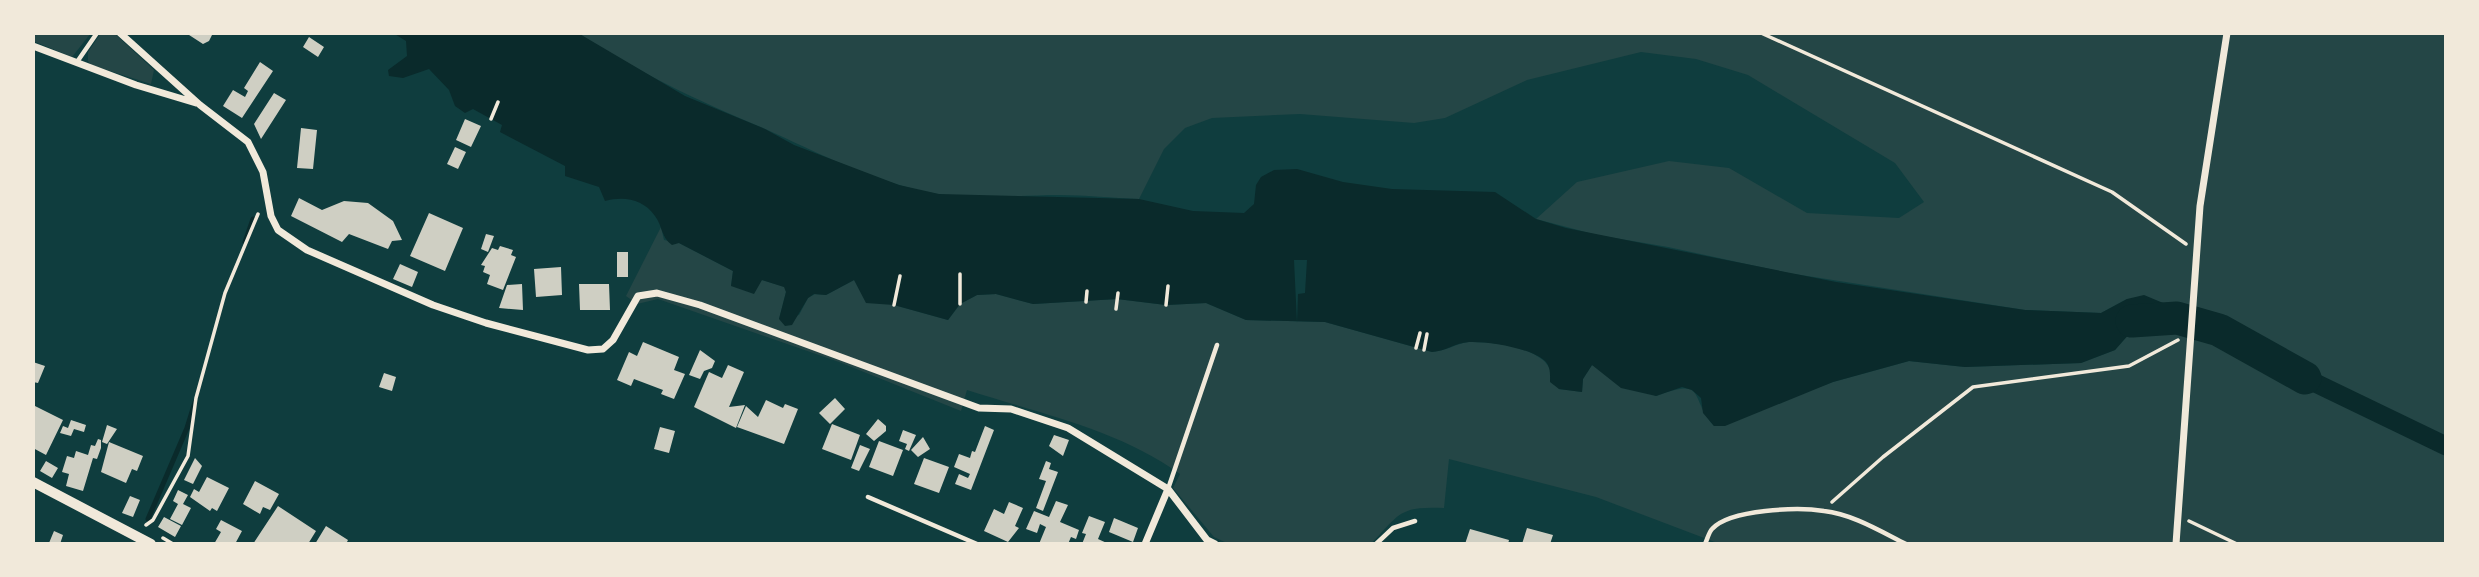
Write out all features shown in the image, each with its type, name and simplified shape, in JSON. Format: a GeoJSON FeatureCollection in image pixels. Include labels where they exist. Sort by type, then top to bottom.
{"type":"FeatureCollection","features":[{"type":"Feature","properties":{"kind":"street"},"geometry":{"type":"LineString","coordinates":[[120,33],[200,104],[248,142],[262,172],[270,210],[278,230],[307,250],[433,305],[486,323],[588,350],[603,349],[613,340],[638,296],[657,293],[745,321],[979,408],[1011,410],[1068,429],[1168,489],[1207,540],[1214,544]]}},
{"type":"Feature","properties":{"kind":"street"},"geometry":{"type":"LineString","coordinates":[[2176,544],[2200,206],[2227,33]]}},
{"type":"Feature","properties":{"kind":"street"},"geometry":{"type":"LineString","coordinates":[[33,46],[200,104]]}},
{"type":"Feature","properties":{"kind":"street"},"geometry":{"type":"LineString","coordinates":[[33,482],[151,544]]}},
{"type":"Feature","properties":{"kind":"street"},"geometry":{"type":"LineString","coordinates":[[1145,544],[1168,489]]}},
{"type":"Feature","properties":{"kind":"lane"},"geometry":{"type":"LineString","coordinates":[[76,62],[97,33]]}},
{"type":"Feature","properties":{"kind":"lane"},"geometry":{"type":"LineString","coordinates":[[1168,489],[1217,345]]}},
{"type":"Feature","properties":{"kind":"lane"},"geometry":{"type":"LineString","coordinates":[[868,496],[977,544]]}},
{"type":"Feature","properties":{"kind":"lane"},"geometry":{"type":"LineString","coordinates":[[1705,544],[1712,529],[1734,516],[1776,511],[1825,511],[1865,523],[1906,544]]}},
{"type":"Feature","properties":{"kind":"lane"},"geometry":{"type":"LineString","coordinates":[[1376,544],[1393,528],[1415,521]]}},
{"type":"Feature","properties":{"kind":"path"},"geometry":{"type":"LineString","coordinates":[[1761,33],[2112,192],[2197,251]]}},
{"type":"Feature","properties":{"kind":"path"},"geometry":{"type":"LineString","coordinates":[[491,119],[498,102]]}},
{"type":"Feature","properties":{"kind":"path"},"geometry":{"type":"LineString","coordinates":[[144,526],[153,520],[188,456],[196,398],[225,293],[253,219],[262,210],[270,210]]}},
{"type":"Feature","properties":{"kind":"path"},"geometry":{"type":"LineString","coordinates":[[960,274],[960,304]]}},
{"type":"Feature","properties":{"kind":"path"},"geometry":{"type":"LineString","coordinates":[[894,305],[900,276]]}},
{"type":"Feature","properties":{"kind":"path"},"geometry":{"type":"LineString","coordinates":[[1166,305],[1168,286]]}},
{"type":"Feature","properties":{"kind":"path"},"geometry":{"type":"LineString","coordinates":[[1086,302],[1087,291]]}},
{"type":"Feature","properties":{"kind":"path"},"geometry":{"type":"LineString","coordinates":[[1116,309],[1118,293]]}},
{"type":"Feature","properties":{"kind":"path"},"geometry":{"type":"LineString","coordinates":[[1416,348],[1420,332]]}},
{"type":"Feature","properties":{"kind":"path"},"geometry":{"type":"LineString","coordinates":[[1825,511],[1883,457],[1973,387],[2129,366],[2192,332]]}},
{"type":"Feature","properties":{"kind":"path"},"geometry":{"type":"LineString","coordinates":[[1424,350],[1427,334]]}},
{"type":"Feature","properties":{"kind":"path"},"geometry":{"type":"LineString","coordinates":[[2177,515],[2237,544]]}},
{"type":"Feature","properties":{"kind":"shaded area"},"geometry":{"type":"Polygon","coordinates":[[[33,33],[91,33],[72,57],[33,41],[33,33]]]}},
{"type":"Feature","properties":{"kind":"shaded area"},"geometry":{"type":"Polygon","coordinates":[[[101,33],[114,33],[154,70],[151,84],[91,65],[88,52],[101,33]]]}},
{"type":"Feature","properties":{"kind":"shaded area"},"geometry":{"type":"Polygon","coordinates":[[[393,33],[578,33],[685,96],[765,129],[794,145],[899,185],[939,194],[1139,199],[1193,211],[1244,213],[1254,204],[1256,185],[1261,177],[1274,170],[1297,169],[1343,182],[1392,189],[1495,192],[1536,219],[1566,228],[1836,282],[2025,310],[2101,313],[2127,299],[2144,295],[2180,310],[2174,325],[2137,325],[2115,350],[2081,363],[1965,367],[1909,361],[1833,382],[1725,426],[1714,426],[1703,413],[1701,398],[1692,390],[1682,387],[1656,396],[1621,388],[1592,365],[1583,379],[1582,392],[1559,389],[1550,382],[1549,368],[1545,361],[1530,352],[1509,346],[1469,342],[1432,352],[1325,322],[1246,320],[1206,303],[1166,305],[1117,299],[1033,304],[996,294],[977,295],[960,304],[948,320],[894,305],[866,303],[854,280],[826,295],[814,294],[808,298],[792,325],[785,326],[779,319],[786,292],[784,287],[762,280],[754,294],[731,286],[733,271],[679,243],[672,245],[666,239],[655,216],[639,202],[626,199],[605,201],[599,187],[565,176],[565,166],[500,132],[502,125],[473,109],[465,113],[455,106],[449,90],[429,69],[403,78],[389,76],[388,70],[407,56],[406,41],[393,33]]]}},
{"type":"Feature","properties":{"kind":"shaded area"},"geometry":{"type":"Polygon","coordinates":[[[578,33],[2446,33],[2446,544],[1720,544],[1596,497],[1449,459],[1444,508],[1409,510],[1395,518],[1371,544],[1229,544],[1214,537],[1173,488],[1180,474],[1131,445],[1077,424],[967,390],[961,411],[839,362],[658,299],[637,304],[626,296],[661,227],[664,240],[679,243],[733,271],[731,286],[762,280],[785,287],[779,319],[799,315],[808,298],[815,294],[826,295],[854,280],[894,305],[948,320],[960,304],[977,295],[996,294],[1033,304],[1117,299],[1166,305],[1206,303],[1246,320],[1325,322],[1432,352],[1468,342],[1507,345],[1527,351],[1543,360],[1559,389],[1582,392],[1583,379],[1592,365],[1656,396],[1690,389],[1714,426],[1833,382],[1909,361],[1965,367],[2081,363],[2115,350],[2137,325],[2174,325],[2127,299],[2101,313],[2025,310],[1788,273],[1597,235],[1536,219],[1577,182],[1669,161],[1729,168],[1807,213],[1899,218],[1924,202],[1895,163],[1748,75],[1696,59],[1641,52],[1527,80],[1445,118],[1414,123],[1300,114],[1212,118],[1185,128],[1164,149],[1139,199],[1069,195],[967,197],[914,189],[848,166],[668,85],[578,33]]]}},
{"type":"Feature","properties":{"kind":"pier"},"geometry":{"type":"Polygon","coordinates":[[[1294,260],[1307,260],[1305,293],[1298,294],[1297,323],[1294,260]]]}},
{"type":"Feature","properties":{"kind":"building"},"geometry":{"type":"Polygon","coordinates":[[[186,33],[213,33],[209,41],[203,44],[186,33]]]}},
{"type":"Feature","properties":{"kind":"building"},"geometry":{"type":"Polygon","coordinates":[[[309,37],[324,47],[318,57],[303,47],[309,37]]]}},
{"type":"Feature","properties":{"kind":"building"},"geometry":{"type":"Polygon","coordinates":[[[260,62],[273,71],[242,118],[223,106],[233,90],[245,97],[248,91],[244,88],[260,62]]]}},
{"type":"Feature","properties":{"kind":"building"},"geometry":{"type":"Polygon","coordinates":[[[274,93],[286,100],[261,139],[254,124],[274,93]]]}},
{"type":"Feature","properties":{"kind":"building"},"geometry":{"type":"Polygon","coordinates":[[[465,119],[481,126],[471,147],[456,140],[465,119]]]}},
{"type":"Feature","properties":{"kind":"building"},"geometry":{"type":"Polygon","coordinates":[[[301,128],[317,130],[313,169],[297,168],[301,128]]]}},
{"type":"Feature","properties":{"kind":"building"},"geometry":{"type":"Polygon","coordinates":[[[455,147],[466,152],[458,169],[447,164],[455,147]]]}},
{"type":"Feature","properties":{"kind":"building"},"geometry":{"type":"Polygon","coordinates":[[[299,198],[322,210],[344,201],[368,203],[393,221],[402,240],[392,241],[388,249],[349,234],[342,242],[291,216],[299,198]]]}},
{"type":"Feature","properties":{"kind":"building"},"geometry":{"type":"Polygon","coordinates":[[[429,213],[463,228],[445,271],[410,256],[429,213]]]}},
{"type":"Feature","properties":{"kind":"building"},"geometry":{"type":"Polygon","coordinates":[[[486,234],[494,236],[488,252],[481,249],[486,234]]]}},
{"type":"Feature","properties":{"kind":"building"},"geometry":{"type":"Polygon","coordinates":[[[500,246],[513,250],[511,255],[516,257],[503,290],[487,284],[490,275],[483,272],[485,266],[481,265],[492,248],[498,250],[500,246]]]}},
{"type":"Feature","properties":{"kind":"building"},"geometry":{"type":"Polygon","coordinates":[[[617,252],[628,252],[628,277],[617,277],[617,252]]]}},
{"type":"Feature","properties":{"kind":"building"},"geometry":{"type":"Polygon","coordinates":[[[400,264],[418,272],[412,287],[393,279],[400,264]]]}},
{"type":"Feature","properties":{"kind":"building"},"geometry":{"type":"Polygon","coordinates":[[[561,267],[562,295],[536,297],[534,269],[561,267]]]}},
{"type":"Feature","properties":{"kind":"building"},"geometry":{"type":"Polygon","coordinates":[[[522,284],[523,310],[499,308],[507,285],[522,284]]]}},
{"type":"Feature","properties":{"kind":"building"},"geometry":{"type":"Polygon","coordinates":[[[579,284],[609,284],[610,310],[580,310],[579,284]]]}},
{"type":"Feature","properties":{"kind":"building"},"geometry":{"type":"Polygon","coordinates":[[[643,342],[679,357],[674,370],[685,374],[674,399],[661,394],[663,390],[634,379],[631,386],[617,380],[629,352],[637,356],[643,342]]]}},
{"type":"Feature","properties":{"kind":"building"},"geometry":{"type":"Polygon","coordinates":[[[700,350],[715,361],[712,368],[704,371],[700,379],[689,375],[700,350]]]}},
{"type":"Feature","properties":{"kind":"building"},"geometry":{"type":"Polygon","coordinates":[[[33,362],[45,366],[38,383],[33,382],[33,362]]]}},
{"type":"Feature","properties":{"kind":"building"},"geometry":{"type":"Polygon","coordinates":[[[728,365],[744,372],[729,407],[745,405],[736,428],[694,407],[709,372],[722,378],[728,365]]]}},
{"type":"Feature","properties":{"kind":"building"},"geometry":{"type":"Polygon","coordinates":[[[384,373],[396,377],[392,391],[379,387],[384,373]]]}},
{"type":"Feature","properties":{"kind":"building"},"geometry":{"type":"Polygon","coordinates":[[[835,398],[845,409],[830,424],[819,413],[835,398]]]}},
{"type":"Feature","properties":{"kind":"building"},"geometry":{"type":"Polygon","coordinates":[[[766,400],[783,408],[785,404],[798,409],[784,444],[737,427],[746,406],[758,417],[766,400]]]}},
{"type":"Feature","properties":{"kind":"building"},"geometry":{"type":"Polygon","coordinates":[[[33,405],[63,420],[46,455],[33,448],[33,405]]]}},
{"type":"Feature","properties":{"kind":"building"},"geometry":{"type":"Polygon","coordinates":[[[878,419],[886,426],[886,431],[874,441],[866,434],[878,419]]]}},
{"type":"Feature","properties":{"kind":"building"},"geometry":{"type":"Polygon","coordinates":[[[71,420],[86,425],[84,432],[74,429],[71,436],[60,433],[63,426],[68,428],[71,420]]]}},
{"type":"Feature","properties":{"kind":"building"},"geometry":{"type":"Polygon","coordinates":[[[832,424],[860,435],[851,460],[822,449],[832,424]]]}},
{"type":"Feature","properties":{"kind":"building"},"geometry":{"type":"Polygon","coordinates":[[[107,425],[117,429],[107,444],[102,442],[107,425]]]}},
{"type":"Feature","properties":{"kind":"building"},"geometry":{"type":"Polygon","coordinates":[[[985,426],[994,430],[971,490],[955,484],[959,474],[968,478],[970,474],[954,467],[959,454],[970,458],[972,451],[975,452],[985,426]]]}},
{"type":"Feature","properties":{"kind":"building"},"geometry":{"type":"Polygon","coordinates":[[[660,427],[675,431],[669,453],[654,449],[660,427]]]}},
{"type":"Feature","properties":{"kind":"building"},"geometry":{"type":"Polygon","coordinates":[[[903,430],[916,435],[909,451],[905,449],[907,444],[899,441],[903,430]]]}},
{"type":"Feature","properties":{"kind":"building"},"geometry":{"type":"Polygon","coordinates":[[[1054,435],[1069,440],[1063,456],[1049,446],[1054,435]]]}},
{"type":"Feature","properties":{"kind":"building"},"geometry":{"type":"Polygon","coordinates":[[[923,437],[930,449],[918,457],[911,450],[923,437]]]}},
{"type":"Feature","properties":{"kind":"building"},"geometry":{"type":"Polygon","coordinates":[[[98,439],[101,440],[101,448],[97,459],[93,458],[83,491],[66,486],[69,474],[62,472],[67,456],[74,458],[76,451],[88,455],[91,445],[95,446],[98,439]]]}},
{"type":"Feature","properties":{"kind":"building"},"geometry":{"type":"Polygon","coordinates":[[[879,441],[903,450],[893,476],[869,467],[879,441]]]}},
{"type":"Feature","properties":{"kind":"building"},"geometry":{"type":"Polygon","coordinates":[[[109,442],[143,456],[137,471],[132,469],[126,483],[101,472],[109,442]]]}},
{"type":"Feature","properties":{"kind":"building"},"geometry":{"type":"Polygon","coordinates":[[[860,445],[870,449],[859,471],[851,468],[860,445]]]}},
{"type":"Feature","properties":{"kind":"building"},"geometry":{"type":"Polygon","coordinates":[[[195,458],[202,466],[193,484],[184,480],[195,458]]]}},
{"type":"Feature","properties":{"kind":"building"},"geometry":{"type":"Polygon","coordinates":[[[924,458],[949,467],[939,493],[914,484],[924,458]]]}},
{"type":"Feature","properties":{"kind":"building"},"geometry":{"type":"Polygon","coordinates":[[[46,461],[58,468],[52,478],[40,471],[46,461]]]}},
{"type":"Feature","properties":{"kind":"building"},"geometry":{"type":"Polygon","coordinates":[[[1046,461],[1051,463],[1049,469],[1058,472],[1043,511],[1036,508],[1046,481],[1039,479],[1046,461]]]}},
{"type":"Feature","properties":{"kind":"building"},"geometry":{"type":"Polygon","coordinates":[[[207,477],[229,488],[217,511],[212,508],[210,511],[190,497],[194,489],[199,492],[207,477]]]}},
{"type":"Feature","properties":{"kind":"building"},"geometry":{"type":"Polygon","coordinates":[[[255,481],[279,494],[270,510],[263,507],[260,514],[243,504],[255,481]]]}},
{"type":"Feature","properties":{"kind":"building"},"geometry":{"type":"Polygon","coordinates":[[[178,490],[188,495],[183,504],[191,508],[182,525],[170,519],[178,504],[173,501],[178,490]]]}},
{"type":"Feature","properties":{"kind":"building"},"geometry":{"type":"Polygon","coordinates":[[[130,496],[140,500],[133,517],[122,513],[130,496]]]}},
{"type":"Feature","properties":{"kind":"building"},"geometry":{"type":"Polygon","coordinates":[[[1056,501],[1068,505],[1060,522],[1079,530],[1076,539],[1071,537],[1068,544],[1039,544],[1046,527],[1040,524],[1037,533],[1026,529],[1034,511],[1049,517],[1056,501]]]}},
{"type":"Feature","properties":{"kind":"building"},"geometry":{"type":"Polygon","coordinates":[[[1009,502],[1023,508],[1015,526],[1019,528],[1008,542],[984,531],[994,509],[1004,514],[1009,502]]]}},
{"type":"Feature","properties":{"kind":"building"},"geometry":{"type":"Polygon","coordinates":[[[278,506],[316,531],[308,544],[253,544],[278,506]]]}},
{"type":"Feature","properties":{"kind":"building"},"geometry":{"type":"Polygon","coordinates":[[[1089,516],[1105,522],[1098,539],[1109,544],[1082,544],[1086,534],[1082,533],[1089,516]]]}},
{"type":"Feature","properties":{"kind":"building"},"geometry":{"type":"Polygon","coordinates":[[[164,517],[181,526],[175,537],[158,527],[164,517]]]}},
{"type":"Feature","properties":{"kind":"building"},"geometry":{"type":"Polygon","coordinates":[[[1114,518],[1138,528],[1133,542],[1109,532],[1114,518]]]}},
{"type":"Feature","properties":{"kind":"building"},"geometry":{"type":"Polygon","coordinates":[[[221,520],[242,531],[235,544],[214,544],[221,532],[216,529],[221,520]]]}},
{"type":"Feature","properties":{"kind":"building"},"geometry":{"type":"Polygon","coordinates":[[[326,526],[348,540],[346,544],[315,544],[326,526]]]}},
{"type":"Feature","properties":{"kind":"building"},"geometry":{"type":"Polygon","coordinates":[[[1527,528],[1553,535],[1550,544],[1522,544],[1527,528]]]}},
{"type":"Feature","properties":{"kind":"building"},"geometry":{"type":"Polygon","coordinates":[[[1470,529],[1509,540],[1508,544],[1465,544],[1470,529]]]}},
{"type":"Feature","properties":{"kind":"building"},"geometry":{"type":"Polygon","coordinates":[[[54,531],[63,535],[60,544],[49,543],[54,531]]]}},
{"type":"Feature","properties":{"kind":"waterway"},"geometry":{"type":"LineString","coordinates":[[245,242],[253,219]]}},
{"type":"Feature","properties":{"kind":"waterway"},"geometry":{"type":"LineString","coordinates":[[2132,321],[2177,318],[2219,330],[2305,378]]}},
{"type":"Feature","properties":{"kind":"waterway"},"geometry":{"type":"LineString","coordinates":[[2305,378],[2446,446]]}},
{"type":"Feature","properties":{"kind":"waterway"},"geometry":{"type":"LineString","coordinates":[[148,519],[187,428],[195,402]]}}]}
